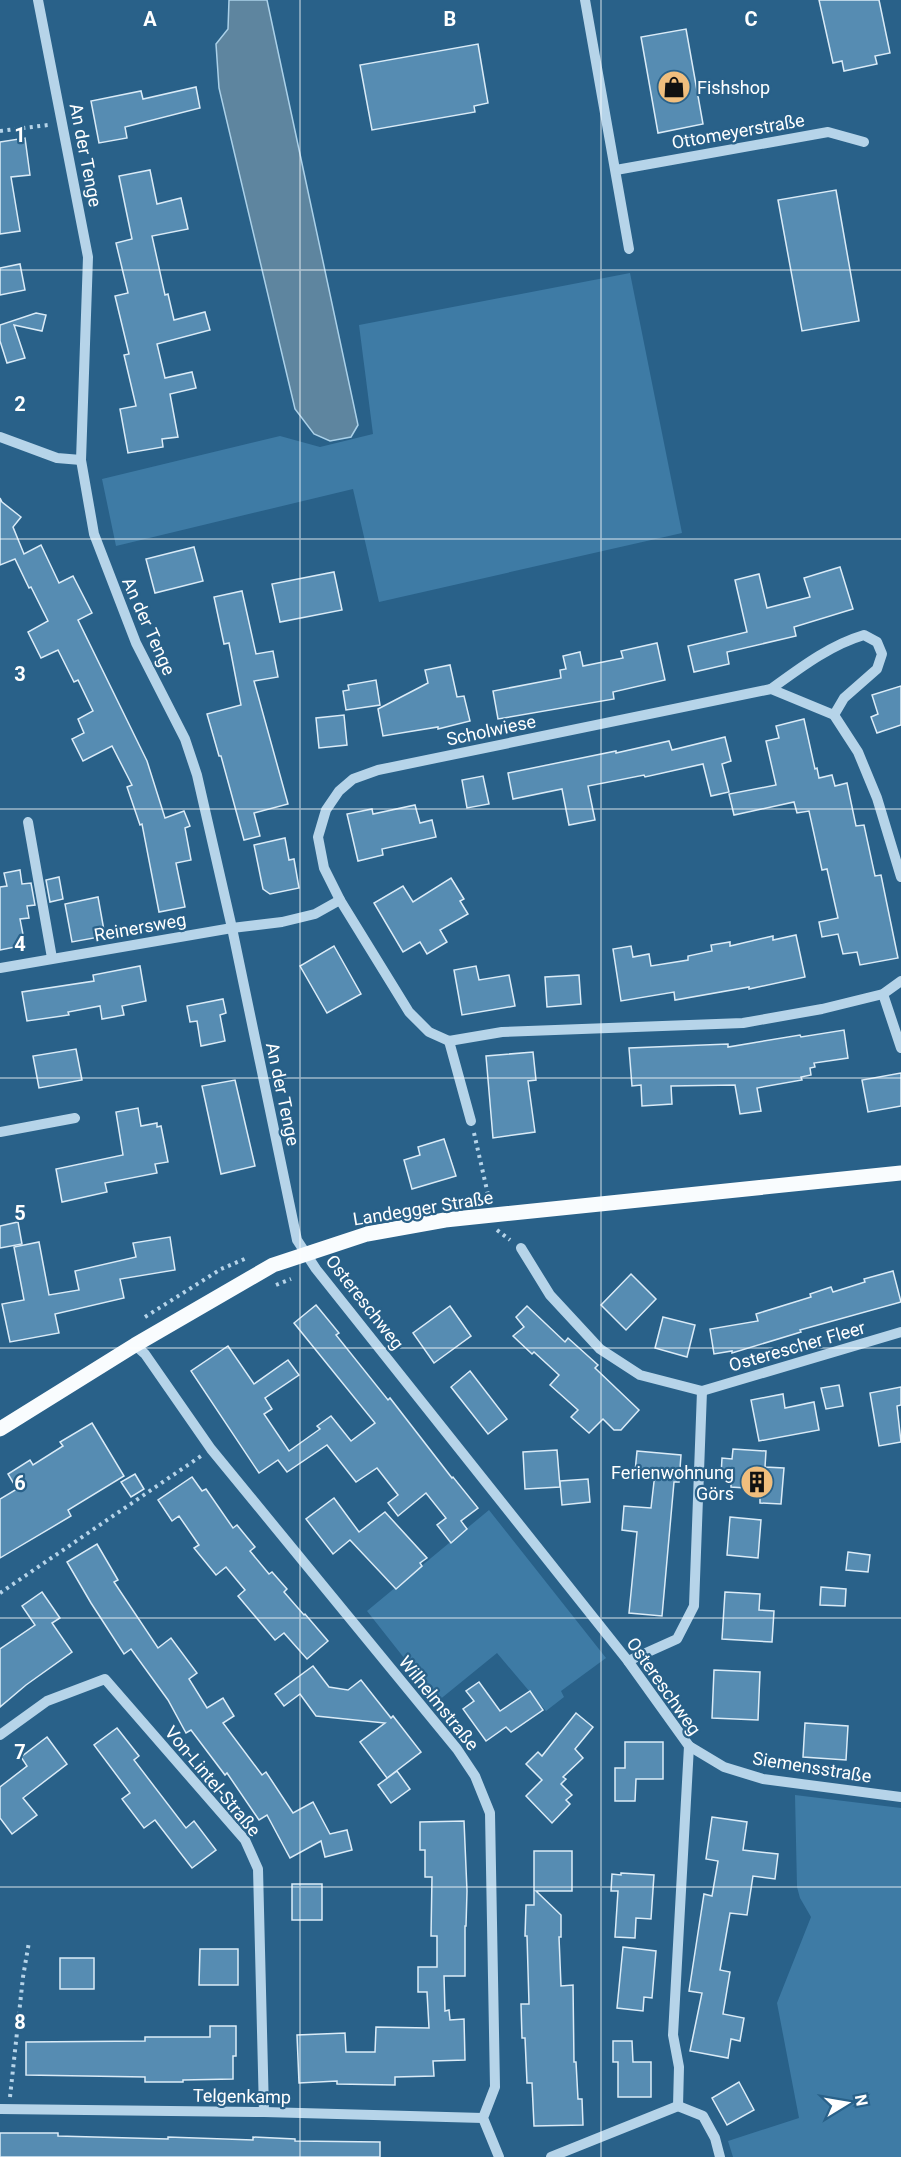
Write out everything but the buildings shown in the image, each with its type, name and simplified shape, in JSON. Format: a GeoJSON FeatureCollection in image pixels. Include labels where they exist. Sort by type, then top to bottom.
{"type":"FeatureCollection","features":[{"type":"Feature","properties":{"kind":"main road","name":"Landegger Straße"},"geometry":{"type":"LineString","coordinates":[[0,1429],[135,1345],[273,1265],[367,1234],[445,1220],[901,1173]]}},
{"type":"Feature","properties":{"kind":"street","name":"An der Tenge"},"geometry":{"type":"LineString","coordinates":[[38,0],[88,257],[81,460],[94,534],[107,573],[136,643],[184,738],[197,775],[232,928],[293,1223],[297,1240],[306,1253]]}},
{"type":"Feature","properties":{"kind":"street"},"geometry":{"type":"LineString","coordinates":[[585,0],[629,249]]}},
{"type":"Feature","properties":{"kind":"street","name":"Ottomeyerstraße"},"geometry":{"type":"LineString","coordinates":[[616,170],[828,132],[864,142]]}},
{"type":"Feature","properties":{"kind":"street"},"geometry":{"type":"LineString","coordinates":[[0,437],[57,458],[81,460]]}},
{"type":"Feature","properties":{"kind":"street","name":"Scholwiese"},"geometry":{"type":"LineString","coordinates":[[449,1041],[429,1032],[409,1012],[340,900],[324,868],[318,837],[326,810],[352,779],[378,770],[771,689],[814,658],[852,638],[864,635],[877,642],[882,654],[877,669],[844,698],[834,715]]}},
{"type":"Feature","properties":{"kind":"street"},"geometry":{"type":"LineString","coordinates":[[771,689],[834,715],[858,752],[877,798],[901,877]]}},
{"type":"Feature","properties":{"kind":"street"},"geometry":{"type":"LineString","coordinates":[[28,822],[52,958]]}},
{"type":"Feature","properties":{"kind":"street"},"geometry":{"type":"LineString","coordinates":[[232,928],[282,922],[315,914],[340,900]]}},
{"type":"Feature","properties":{"kind":"street","name":"Reinersweg"},"geometry":{"type":"LineString","coordinates":[[0,968],[232,928]]}},
{"type":"Feature","properties":{"kind":"street"},"geometry":{"type":"LineString","coordinates":[[471,1121],[449,1041],[502,1032],[743,1023],[822,1009],[883,994],[901,981]]}},
{"type":"Feature","properties":{"kind":"street"},"geometry":{"type":"LineString","coordinates":[[883,994],[901,1048]]}},
{"type":"Feature","properties":{"kind":"street"},"geometry":{"type":"LineString","coordinates":[[0,1132],[75,1118]]}},
{"type":"Feature","properties":{"kind":"street"},"geometry":{"type":"LineString","coordinates":[[521,1248],[550,1295],[600,1349],[640,1375],[702,1391],[694,1606],[677,1639],[628,1661]]}},
{"type":"Feature","properties":{"kind":"street","name":"Ostereschweg"},"geometry":{"type":"LineString","coordinates":[[306,1253],[628,1661],[689,1746],[673,2035],[679,2067],[678,2106]]}},
{"type":"Feature","properties":{"kind":"street","name":"Osterescher Fleer"},"geometry":{"type":"LineString","coordinates":[[702,1391],[901,1332]]}},
{"type":"Feature","properties":{"kind":"street","name":"Wilhelmstraße"},"geometry":{"type":"LineString","coordinates":[[135,1345],[145,1354],[211,1449],[457,1749],[475,1776],[490,1813],[494,1965],[495,2087],[483,2118]]}},
{"type":"Feature","properties":{"kind":"street","name":"Von-Lintel-Straße"},"geometry":{"type":"LineString","coordinates":[[0,1735],[47,1701],[105,1678],[244,1840],[258,1869],[264,2112]]}},
{"type":"Feature","properties":{"kind":"street","name":"Siemensstraße"},"geometry":{"type":"LineString","coordinates":[[689,1746],[724,1767],[763,1779],[901,1797]]}},
{"type":"Feature","properties":{"kind":"street"},"geometry":{"type":"LineString","coordinates":[[551,2157],[678,2106],[703,2116],[715,2138],[720,2157]]}},
{"type":"Feature","properties":{"kind":"street","name":"Telgenkamp"},"geometry":{"type":"LineString","coordinates":[[4,2109],[264,2112],[483,2118]]}},
{"type":"Feature","properties":{"kind":"street"},"geometry":{"type":"LineString","coordinates":[[483,2118],[499,2157]]}},
{"type":"Feature","properties":{"kind":"path"},"geometry":{"type":"LineString","coordinates":[[0,131],[63,123]]}},
{"type":"Feature","properties":{"kind":"path"},"geometry":{"type":"LineString","coordinates":[[471,1121],[489,1200]]}},
{"type":"Feature","properties":{"kind":"path"},"geometry":{"type":"LineString","coordinates":[[492,1226],[521,1248]]}},
{"type":"Feature","properties":{"kind":"path"},"geometry":{"type":"LineString","coordinates":[[0,1593],[211,1449]]}},
{"type":"Feature","properties":{"kind":"path"},"geometry":{"type":"LineString","coordinates":[[4,2109],[29,1942]]}},
{"type":"Feature","properties":{"kind":"shaded area"},"geometry":{"type":"Polygon","coordinates":[[[229,0],[267,0],[358,425],[351,437],[330,441],[314,434],[295,409],[219,88],[216,44],[228,29],[229,0]]]}},
{"type":"Feature","properties":{"kind":"shaded area"},"geometry":{"type":"Polygon","coordinates":[[[630,273],[682,533],[379,602],[353,489],[116,546],[102,479],[280,436],[320,447],[373,434],[359,325],[630,273]]]}},
{"type":"Feature","properties":{"kind":"shaded area"},"geometry":{"type":"Polygon","coordinates":[[[489,1510],[606,1658],[561,1691],[564,1697],[546,1711],[497,1653],[438,1701],[367,1611],[489,1510]]]}},
{"type":"Feature","properties":{"kind":"shaded area"},"geometry":{"type":"Polygon","coordinates":[[[795,1795],[901,1808],[901,2157],[733,2157],[728,2141],[799,2118],[777,2003],[811,1917],[800,1898],[797,1887],[795,1795]]]}},
{"type":"Feature","properties":{"kind":"place","name":"Fishshop"},"geometry":{"type":"Point","coordinates":[674,87]}},
{"type":"Feature","properties":{"kind":"place","name":"Ferienwohnung Görs"},"geometry":{"type":"Point","coordinates":[757,1482]}}]}
